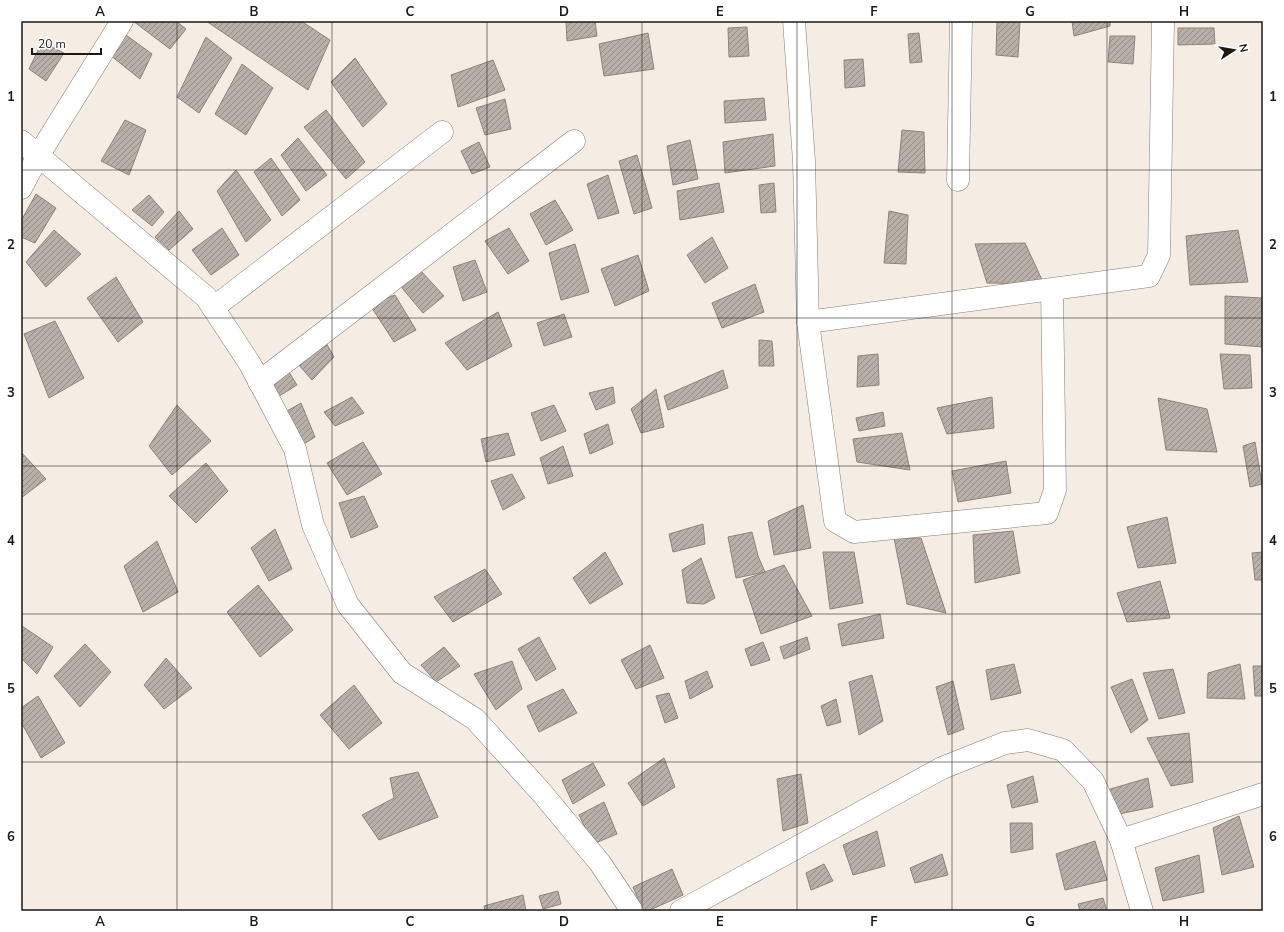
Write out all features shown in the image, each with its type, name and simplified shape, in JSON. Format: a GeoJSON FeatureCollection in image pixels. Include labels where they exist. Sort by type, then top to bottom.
{"type":"FeatureCollection","features":[{"type":"Feature","properties":{"kind":"street"},"geometry":{"type":"LineString","coordinates":[[21,188],[38,156],[122,21]]}},
{"type":"Feature","properties":{"kind":"street"},"geometry":{"type":"LineString","coordinates":[[794,21],[804,161],[808,322],[835,521],[854,532],[1047,513],[1055,490],[1052,290]]}},
{"type":"Feature","properties":{"kind":"street"},"geometry":{"type":"LineString","coordinates":[[958,180],[960,21]]}},
{"type":"Feature","properties":{"kind":"street"},"geometry":{"type":"LineString","coordinates":[[808,322],[1149,276],[1159,255],[1163,21]]}},
{"type":"Feature","properties":{"kind":"street"},"geometry":{"type":"LineString","coordinates":[[213,308],[442,132]]}},
{"type":"Feature","properties":{"kind":"street"},"geometry":{"type":"LineString","coordinates":[[21,141],[206,297],[250,364],[295,449],[313,525],[348,605],[402,673],[475,719],[541,792],[600,863],[632,911]]}},
{"type":"Feature","properties":{"kind":"street"},"geometry":{"type":"LineString","coordinates":[[259,382],[574,141]]}},
{"type":"Feature","properties":{"kind":"street"},"geometry":{"type":"LineString","coordinates":[[681,911],[942,768],[1005,743],[1028,740],[1063,750],[1093,781],[1121,840],[1142,911]]}},
{"type":"Feature","properties":{"kind":"street"},"geometry":{"type":"LineString","coordinates":[[1121,840],[1263,794]]}},
{"type":"Feature","properties":{"kind":"building"},"geometry":{"type":"Polygon","coordinates":[[[133,21],[176,21],[186,29],[170,49],[133,21]]]}},
{"type":"Feature","properties":{"kind":"building"},"geometry":{"type":"Polygon","coordinates":[[[206,21],[301,21],[330,40],[308,90],[206,21]]]}},
{"type":"Feature","properties":{"kind":"building"},"geometry":{"type":"Polygon","coordinates":[[[566,21],[595,21],[597,36],[567,41],[566,21]]]}},
{"type":"Feature","properties":{"kind":"building"},"geometry":{"type":"Polygon","coordinates":[[[997,21],[1020,21],[1018,57],[996,55],[997,21]]]}},
{"type":"Feature","properties":{"kind":"building"},"geometry":{"type":"Polygon","coordinates":[[[1072,21],[1110,21],[1110,26],[1074,36],[1072,21]]]}},
{"type":"Feature","properties":{"kind":"building"},"geometry":{"type":"Polygon","coordinates":[[[747,27],[749,56],[729,57],[728,28],[747,27]]]}},
{"type":"Feature","properties":{"kind":"building"},"geometry":{"type":"Polygon","coordinates":[[[1178,28],[1214,28],[1215,44],[1178,45],[1178,28]]]}},
{"type":"Feature","properties":{"kind":"building"},"geometry":{"type":"Polygon","coordinates":[[[122,32],[152,54],[140,79],[110,55],[122,32]]]}},
{"type":"Feature","properties":{"kind":"building"},"geometry":{"type":"Polygon","coordinates":[[[648,33],[654,69],[604,76],[599,44],[648,33]]]}},
{"type":"Feature","properties":{"kind":"building"},"geometry":{"type":"Polygon","coordinates":[[[919,33],[922,62],[910,63],[908,34],[919,33]]]}},
{"type":"Feature","properties":{"kind":"building"},"geometry":{"type":"Polygon","coordinates":[[[1110,36],[1135,36],[1133,64],[1108,62],[1110,36]]]}},
{"type":"Feature","properties":{"kind":"building"},"geometry":{"type":"Polygon","coordinates":[[[206,37],[232,58],[199,113],[177,97],[206,37]]]}},
{"type":"Feature","properties":{"kind":"building"},"geometry":{"type":"Polygon","coordinates":[[[42,42],[64,53],[46,81],[29,69],[42,42]]]}},
{"type":"Feature","properties":{"kind":"building"},"geometry":{"type":"Polygon","coordinates":[[[355,58],[387,104],[363,127],[331,82],[355,58]]]}},
{"type":"Feature","properties":{"kind":"building"},"geometry":{"type":"Polygon","coordinates":[[[863,59],[865,86],[845,88],[844,60],[863,59]]]}},
{"type":"Feature","properties":{"kind":"building"},"geometry":{"type":"Polygon","coordinates":[[[493,60],[505,90],[458,107],[451,75],[493,60]]]}},
{"type":"Feature","properties":{"kind":"building"},"geometry":{"type":"Polygon","coordinates":[[[242,64],[273,88],[246,135],[215,114],[242,64]]]}},
{"type":"Feature","properties":{"kind":"building"},"geometry":{"type":"Polygon","coordinates":[[[764,98],[766,120],[725,123],[724,101],[764,98]]]}},
{"type":"Feature","properties":{"kind":"building"},"geometry":{"type":"Polygon","coordinates":[[[505,99],[511,129],[485,135],[476,108],[505,99]]]}},
{"type":"Feature","properties":{"kind":"building"},"geometry":{"type":"Polygon","coordinates":[[[326,110],[365,162],[346,179],[304,127],[326,110]]]}},
{"type":"Feature","properties":{"kind":"building"},"geometry":{"type":"Polygon","coordinates":[[[125,120],[146,130],[129,175],[101,161],[125,120]]]}},
{"type":"Feature","properties":{"kind":"building"},"geometry":{"type":"Polygon","coordinates":[[[902,130],[924,132],[925,173],[898,172],[902,130]]]}},
{"type":"Feature","properties":{"kind":"building"},"geometry":{"type":"Polygon","coordinates":[[[773,134],[775,166],[725,173],[723,142],[773,134]]]}},
{"type":"Feature","properties":{"kind":"building"},"geometry":{"type":"Polygon","coordinates":[[[298,138],[327,175],[306,191],[281,155],[298,138]]]}},
{"type":"Feature","properties":{"kind":"building"},"geometry":{"type":"Polygon","coordinates":[[[690,140],[698,179],[673,185],[667,146],[690,140]]]}},
{"type":"Feature","properties":{"kind":"building"},"geometry":{"type":"Polygon","coordinates":[[[479,142],[490,167],[472,174],[461,151],[479,142]]]}},
{"type":"Feature","properties":{"kind":"building"},"geometry":{"type":"Polygon","coordinates":[[[637,155],[652,208],[634,214],[619,161],[637,155]]]}},
{"type":"Feature","properties":{"kind":"building"},"geometry":{"type":"Polygon","coordinates":[[[271,158],[300,200],[282,216],[254,172],[271,158]]]}},
{"type":"Feature","properties":{"kind":"building"},"geometry":{"type":"Polygon","coordinates":[[[236,170],[271,220],[246,242],[217,191],[236,170]]]}},
{"type":"Feature","properties":{"kind":"building"},"geometry":{"type":"Polygon","coordinates":[[[608,175],[619,213],[598,219],[587,184],[608,175]]]}},
{"type":"Feature","properties":{"kind":"building"},"geometry":{"type":"Polygon","coordinates":[[[719,183],[724,212],[680,220],[677,191],[719,183]]]}},
{"type":"Feature","properties":{"kind":"building"},"geometry":{"type":"Polygon","coordinates":[[[774,183],[776,212],[761,213],[759,185],[774,183]]]}},
{"type":"Feature","properties":{"kind":"building"},"geometry":{"type":"Polygon","coordinates":[[[36,194],[56,208],[35,243],[21,237],[21,221],[36,194]]]}},
{"type":"Feature","properties":{"kind":"building"},"geometry":{"type":"Polygon","coordinates":[[[149,195],[164,212],[152,226],[132,210],[149,195]]]}},
{"type":"Feature","properties":{"kind":"building"},"geometry":{"type":"Polygon","coordinates":[[[555,200],[573,230],[546,245],[530,214],[555,200]]]}},
{"type":"Feature","properties":{"kind":"building"},"geometry":{"type":"Polygon","coordinates":[[[179,211],[193,229],[169,250],[155,237],[179,211]]]}},
{"type":"Feature","properties":{"kind":"building"},"geometry":{"type":"Polygon","coordinates":[[[889,211],[908,215],[906,264],[884,263],[889,211]]]}},
{"type":"Feature","properties":{"kind":"building"},"geometry":{"type":"Polygon","coordinates":[[[222,228],[239,255],[211,275],[192,250],[222,228]]]}},
{"type":"Feature","properties":{"kind":"building"},"geometry":{"type":"Polygon","coordinates":[[[509,228],[529,261],[508,274],[485,241],[509,228]]]}},
{"type":"Feature","properties":{"kind":"building"},"geometry":{"type":"Polygon","coordinates":[[[54,230],[81,254],[46,287],[26,262],[54,230]]]}},
{"type":"Feature","properties":{"kind":"building"},"geometry":{"type":"Polygon","coordinates":[[[1238,230],[1248,282],[1190,285],[1186,236],[1238,230]]]}},
{"type":"Feature","properties":{"kind":"building"},"geometry":{"type":"Polygon","coordinates":[[[712,237],[728,268],[705,283],[687,255],[712,237]]]}},
{"type":"Feature","properties":{"kind":"building"},"geometry":{"type":"Polygon","coordinates":[[[1025,243],[1044,284],[987,283],[975,244],[1025,243]]]}},
{"type":"Feature","properties":{"kind":"building"},"geometry":{"type":"Polygon","coordinates":[[[575,244],[589,292],[561,300],[549,253],[575,244]]]}},
{"type":"Feature","properties":{"kind":"building"},"geometry":{"type":"Polygon","coordinates":[[[638,255],[649,291],[615,306],[601,269],[638,255]]]}},
{"type":"Feature","properties":{"kind":"building"},"geometry":{"type":"Polygon","coordinates":[[[475,260],[487,292],[463,301],[453,267],[475,260]]]}},
{"type":"Feature","properties":{"kind":"building"},"geometry":{"type":"Polygon","coordinates":[[[421,271],[444,296],[423,313],[402,288],[421,271]]]}},
{"type":"Feature","properties":{"kind":"building"},"geometry":{"type":"Polygon","coordinates":[[[116,277],[143,322],[118,342],[87,298],[116,277]]]}},
{"type":"Feature","properties":{"kind":"building"},"geometry":{"type":"Polygon","coordinates":[[[755,284],[764,312],[722,328],[712,303],[755,284]]]}},
{"type":"Feature","properties":{"kind":"building"},"geometry":{"type":"Polygon","coordinates":[[[395,295],[416,330],[394,342],[370,305],[395,295]]]}},
{"type":"Feature","properties":{"kind":"building"},"geometry":{"type":"Polygon","coordinates":[[[1225,296],[1262,298],[1263,347],[1225,344],[1225,296]]]}},
{"type":"Feature","properties":{"kind":"building"},"geometry":{"type":"Polygon","coordinates":[[[498,312],[512,346],[467,370],[445,343],[498,312]]]}},
{"type":"Feature","properties":{"kind":"building"},"geometry":{"type":"Polygon","coordinates":[[[564,314],[572,337],[544,346],[537,323],[564,314]]]}},
{"type":"Feature","properties":{"kind":"building"},"geometry":{"type":"Polygon","coordinates":[[[55,321],[84,378],[49,398],[24,334],[55,321]]]}},
{"type":"Feature","properties":{"kind":"building"},"geometry":{"type":"Polygon","coordinates":[[[759,340],[772,341],[774,366],[759,366],[759,340]]]}},
{"type":"Feature","properties":{"kind":"building"},"geometry":{"type":"Polygon","coordinates":[[[325,341],[334,357],[312,380],[298,364],[325,341]]]}},
{"type":"Feature","properties":{"kind":"building"},"geometry":{"type":"Polygon","coordinates":[[[878,354],[879,385],[857,387],[858,356],[878,354]]]}},
{"type":"Feature","properties":{"kind":"building"},"geometry":{"type":"Polygon","coordinates":[[[1220,354],[1250,355],[1252,388],[1224,389],[1220,354]]]}},
{"type":"Feature","properties":{"kind":"building"},"geometry":{"type":"Polygon","coordinates":[[[287,369],[297,385],[276,398],[267,386],[287,369]]]}},
{"type":"Feature","properties":{"kind":"building"},"geometry":{"type":"Polygon","coordinates":[[[723,370],[728,388],[668,410],[664,396],[723,370]]]}},
{"type":"Feature","properties":{"kind":"building"},"geometry":{"type":"Polygon","coordinates":[[[613,387],[615,403],[596,410],[589,393],[613,387]]]}},
{"type":"Feature","properties":{"kind":"building"},"geometry":{"type":"Polygon","coordinates":[[[656,389],[664,427],[641,433],[631,409],[656,389]]]}},
{"type":"Feature","properties":{"kind":"building"},"geometry":{"type":"Polygon","coordinates":[[[352,397],[364,413],[335,426],[324,412],[352,397]]]}},
{"type":"Feature","properties":{"kind":"building"},"geometry":{"type":"Polygon","coordinates":[[[992,397],[994,428],[947,434],[937,408],[992,397]]]}},
{"type":"Feature","properties":{"kind":"building"},"geometry":{"type":"Polygon","coordinates":[[[1158,398],[1207,409],[1217,452],[1166,450],[1158,398]]]}},
{"type":"Feature","properties":{"kind":"building"},"geometry":{"type":"Polygon","coordinates":[[[301,403],[315,437],[302,445],[287,411],[301,403]]]}},
{"type":"Feature","properties":{"kind":"building"},"geometry":{"type":"Polygon","coordinates":[[[177,405],[211,441],[172,475],[149,446],[177,405]]]}},
{"type":"Feature","properties":{"kind":"building"},"geometry":{"type":"Polygon","coordinates":[[[554,405],[566,431],[541,441],[531,413],[554,405]]]}},
{"type":"Feature","properties":{"kind":"building"},"geometry":{"type":"Polygon","coordinates":[[[883,412],[885,426],[859,431],[856,418],[883,412]]]}},
{"type":"Feature","properties":{"kind":"building"},"geometry":{"type":"Polygon","coordinates":[[[608,424],[613,444],[590,454],[584,434],[608,424]]]}},
{"type":"Feature","properties":{"kind":"building"},"geometry":{"type":"Polygon","coordinates":[[[508,433],[515,455],[486,462],[481,439],[508,433]]]}},
{"type":"Feature","properties":{"kind":"building"},"geometry":{"type":"Polygon","coordinates":[[[902,433],[910,470],[857,462],[853,439],[902,433]]]}},
{"type":"Feature","properties":{"kind":"building"},"geometry":{"type":"Polygon","coordinates":[[[363,442],[382,474],[347,495],[327,463],[363,442]]]}},
{"type":"Feature","properties":{"kind":"building"},"geometry":{"type":"Polygon","coordinates":[[[1255,442],[1262,484],[1250,487],[1243,446],[1255,442]]]}},
{"type":"Feature","properties":{"kind":"building"},"geometry":{"type":"Polygon","coordinates":[[[563,446],[573,476],[548,484],[540,458],[563,446]]]}},
{"type":"Feature","properties":{"kind":"building"},"geometry":{"type":"Polygon","coordinates":[[[21,452],[46,479],[21,498],[21,452]]]}},
{"type":"Feature","properties":{"kind":"building"},"geometry":{"type":"Polygon","coordinates":[[[1006,461],[1011,493],[958,502],[952,471],[1006,461]]]}},
{"type":"Feature","properties":{"kind":"building"},"geometry":{"type":"Polygon","coordinates":[[[206,463],[228,491],[196,523],[169,496],[206,463]]]}},
{"type":"Feature","properties":{"kind":"building"},"geometry":{"type":"Polygon","coordinates":[[[512,474],[525,498],[503,510],[491,481],[512,474]]]}},
{"type":"Feature","properties":{"kind":"building"},"geometry":{"type":"Polygon","coordinates":[[[364,496],[378,527],[351,538],[339,503],[364,496]]]}},
{"type":"Feature","properties":{"kind":"building"},"geometry":{"type":"Polygon","coordinates":[[[803,505],[811,548],[774,555],[768,521],[803,505]]]}},
{"type":"Feature","properties":{"kind":"building"},"geometry":{"type":"Polygon","coordinates":[[[1167,517],[1176,563],[1138,568],[1127,527],[1167,517]]]}},
{"type":"Feature","properties":{"kind":"building"},"geometry":{"type":"Polygon","coordinates":[[[703,524],[705,544],[673,552],[669,534],[703,524]]]}},
{"type":"Feature","properties":{"kind":"building"},"geometry":{"type":"Polygon","coordinates":[[[275,529],[292,569],[269,581],[251,548],[275,529]]]}},
{"type":"Feature","properties":{"kind":"building"},"geometry":{"type":"Polygon","coordinates":[[[1013,531],[1020,573],[975,583],[973,535],[1013,531]]]}},
{"type":"Feature","properties":{"kind":"building"},"geometry":{"type":"Polygon","coordinates":[[[752,532],[758,556],[765,572],[736,578],[728,537],[752,532]]]}},
{"type":"Feature","properties":{"kind":"building"},"geometry":{"type":"Polygon","coordinates":[[[894,538],[921,538],[946,613],[907,604],[894,538]]]}},
{"type":"Feature","properties":{"kind":"building"},"geometry":{"type":"Polygon","coordinates":[[[157,541],[178,592],[143,612],[124,566],[157,541]]]}},
{"type":"Feature","properties":{"kind":"building"},"geometry":{"type":"Polygon","coordinates":[[[605,552],[623,584],[590,604],[573,578],[605,552]]]}},
{"type":"Feature","properties":{"kind":"building"},"geometry":{"type":"Polygon","coordinates":[[[823,552],[854,552],[863,603],[830,609],[823,552]]]}},
{"type":"Feature","properties":{"kind":"building"},"geometry":{"type":"Polygon","coordinates":[[[1263,552],[1263,580],[1255,580],[1252,553],[1263,552]]]}},
{"type":"Feature","properties":{"kind":"building"},"geometry":{"type":"Polygon","coordinates":[[[701,558],[715,598],[704,604],[687,603],[682,570],[701,558]]]}},
{"type":"Feature","properties":{"kind":"building"},"geometry":{"type":"Polygon","coordinates":[[[784,565],[812,616],[761,634],[743,580],[784,565]]]}},
{"type":"Feature","properties":{"kind":"building"},"geometry":{"type":"Polygon","coordinates":[[[485,569],[502,594],[453,622],[434,597],[485,569]]]}},
{"type":"Feature","properties":{"kind":"building"},"geometry":{"type":"Polygon","coordinates":[[[1160,581],[1170,618],[1127,622],[1117,593],[1160,581]]]}},
{"type":"Feature","properties":{"kind":"building"},"geometry":{"type":"Polygon","coordinates":[[[258,585],[293,630],[260,657],[227,612],[258,585]]]}},
{"type":"Feature","properties":{"kind":"building"},"geometry":{"type":"Polygon","coordinates":[[[880,614],[884,638],[842,646],[838,624],[880,614]]]}},
{"type":"Feature","properties":{"kind":"building"},"geometry":{"type":"Polygon","coordinates":[[[22,626],[53,647],[37,674],[21,658],[22,626]]]}},
{"type":"Feature","properties":{"kind":"building"},"geometry":{"type":"Polygon","coordinates":[[[539,637],[556,669],[536,681],[518,649],[539,637]]]}},
{"type":"Feature","properties":{"kind":"building"},"geometry":{"type":"Polygon","coordinates":[[[807,637],[810,649],[784,659],[780,647],[807,637]]]}},
{"type":"Feature","properties":{"kind":"building"},"geometry":{"type":"Polygon","coordinates":[[[763,642],[770,660],[751,666],[745,649],[763,642]]]}},
{"type":"Feature","properties":{"kind":"building"},"geometry":{"type":"Polygon","coordinates":[[[85,644],[111,672],[80,707],[54,676],[85,644]]]}},
{"type":"Feature","properties":{"kind":"building"},"geometry":{"type":"Polygon","coordinates":[[[650,645],[664,678],[636,689],[621,660],[650,645]]]}},
{"type":"Feature","properties":{"kind":"building"},"geometry":{"type":"Polygon","coordinates":[[[444,647],[460,666],[436,682],[421,665],[444,647]]]}},
{"type":"Feature","properties":{"kind":"building"},"geometry":{"type":"Polygon","coordinates":[[[166,658],[192,688],[164,709],[144,685],[166,658]]]}},
{"type":"Feature","properties":{"kind":"building"},"geometry":{"type":"Polygon","coordinates":[[[512,661],[522,689],[496,710],[474,674],[512,661]]]}},
{"type":"Feature","properties":{"kind":"building"},"geometry":{"type":"Polygon","coordinates":[[[1014,664],[1021,693],[991,700],[986,670],[1014,664]]]}},
{"type":"Feature","properties":{"kind":"building"},"geometry":{"type":"Polygon","coordinates":[[[1240,664],[1245,699],[1207,698],[1208,673],[1240,664]]]}},
{"type":"Feature","properties":{"kind":"building"},"geometry":{"type":"Polygon","coordinates":[[[1253,666],[1263,666],[1263,696],[1255,696],[1253,666]]]}},
{"type":"Feature","properties":{"kind":"building"},"geometry":{"type":"Polygon","coordinates":[[[1173,669],[1185,713],[1159,719],[1143,673],[1173,669]]]}},
{"type":"Feature","properties":{"kind":"building"},"geometry":{"type":"Polygon","coordinates":[[[707,671],[713,687],[690,699],[685,681],[707,671]]]}},
{"type":"Feature","properties":{"kind":"building"},"geometry":{"type":"Polygon","coordinates":[[[872,675],[883,721],[859,735],[849,682],[872,675]]]}},
{"type":"Feature","properties":{"kind":"building"},"geometry":{"type":"Polygon","coordinates":[[[1132,679],[1148,720],[1131,733],[1111,687],[1132,679]]]}},
{"type":"Feature","properties":{"kind":"building"},"geometry":{"type":"Polygon","coordinates":[[[953,681],[964,729],[948,735],[936,687],[953,681]]]}},
{"type":"Feature","properties":{"kind":"building"},"geometry":{"type":"Polygon","coordinates":[[[354,685],[382,723],[349,749],[320,715],[354,685]]]}},
{"type":"Feature","properties":{"kind":"building"},"geometry":{"type":"Polygon","coordinates":[[[563,689],[577,713],[539,732],[527,706],[563,689]]]}},
{"type":"Feature","properties":{"kind":"building"},"geometry":{"type":"Polygon","coordinates":[[[669,693],[678,718],[665,723],[656,696],[669,693]]]}},
{"type":"Feature","properties":{"kind":"building"},"geometry":{"type":"Polygon","coordinates":[[[38,696],[65,743],[41,758],[21,722],[21,708],[38,696]]]}},
{"type":"Feature","properties":{"kind":"building"},"geometry":{"type":"Polygon","coordinates":[[[836,699],[841,722],[827,726],[821,706],[836,699]]]}},
{"type":"Feature","properties":{"kind":"building"},"geometry":{"type":"Polygon","coordinates":[[[1189,733],[1193,782],[1171,786],[1147,738],[1189,733]]]}},
{"type":"Feature","properties":{"kind":"building"},"geometry":{"type":"Polygon","coordinates":[[[664,758],[675,787],[643,806],[628,783],[664,758]]]}},
{"type":"Feature","properties":{"kind":"building"},"geometry":{"type":"Polygon","coordinates":[[[593,763],[605,785],[573,804],[562,780],[593,763]]]}},
{"type":"Feature","properties":{"kind":"building"},"geometry":{"type":"Polygon","coordinates":[[[418,772],[438,817],[379,840],[362,815],[394,798],[390,778],[418,772]]]}},
{"type":"Feature","properties":{"kind":"building"},"geometry":{"type":"Polygon","coordinates":[[[801,774],[808,823],[783,831],[777,779],[801,774]]]}},
{"type":"Feature","properties":{"kind":"building"},"geometry":{"type":"Polygon","coordinates":[[[1033,776],[1038,802],[1012,808],[1007,785],[1033,776]]]}},
{"type":"Feature","properties":{"kind":"building"},"geometry":{"type":"Polygon","coordinates":[[[1148,778],[1153,807],[1119,814],[1107,790],[1148,778]]]}},
{"type":"Feature","properties":{"kind":"building"},"geometry":{"type":"Polygon","coordinates":[[[604,802],[617,834],[593,844],[579,815],[604,802]]]}},
{"type":"Feature","properties":{"kind":"building"},"geometry":{"type":"Polygon","coordinates":[[[1239,816],[1254,867],[1222,875],[1213,828],[1239,816]]]}},
{"type":"Feature","properties":{"kind":"building"},"geometry":{"type":"Polygon","coordinates":[[[1010,823],[1032,823],[1033,849],[1011,853],[1010,823]]]}},
{"type":"Feature","properties":{"kind":"building"},"geometry":{"type":"Polygon","coordinates":[[[877,831],[885,866],[853,875],[843,845],[877,831]]]}},
{"type":"Feature","properties":{"kind":"building"},"geometry":{"type":"Polygon","coordinates":[[[1095,841],[1107,880],[1065,890],[1056,854],[1095,841]]]}},
{"type":"Feature","properties":{"kind":"building"},"geometry":{"type":"Polygon","coordinates":[[[942,854],[948,875],[915,883],[910,868],[942,854]]]}},
{"type":"Feature","properties":{"kind":"building"},"geometry":{"type":"Polygon","coordinates":[[[1199,855],[1204,892],[1163,901],[1155,868],[1199,855]]]}},
{"type":"Feature","properties":{"kind":"building"},"geometry":{"type":"Polygon","coordinates":[[[824,864],[833,881],[811,890],[806,873],[824,864]]]}},
{"type":"Feature","properties":{"kind":"building"},"geometry":{"type":"Polygon","coordinates":[[[672,869],[683,895],[648,911],[643,911],[633,887],[672,869]]]}},
{"type":"Feature","properties":{"kind":"building"},"geometry":{"type":"Polygon","coordinates":[[[558,891],[561,904],[543,909],[539,896],[558,891]]]}},
{"type":"Feature","properties":{"kind":"building"},"geometry":{"type":"Polygon","coordinates":[[[523,895],[526,911],[485,911],[484,906],[523,895]]]}},
{"type":"Feature","properties":{"kind":"building"},"geometry":{"type":"Polygon","coordinates":[[[1103,898],[1107,911],[1080,911],[1078,904],[1103,898]]]}}]}
